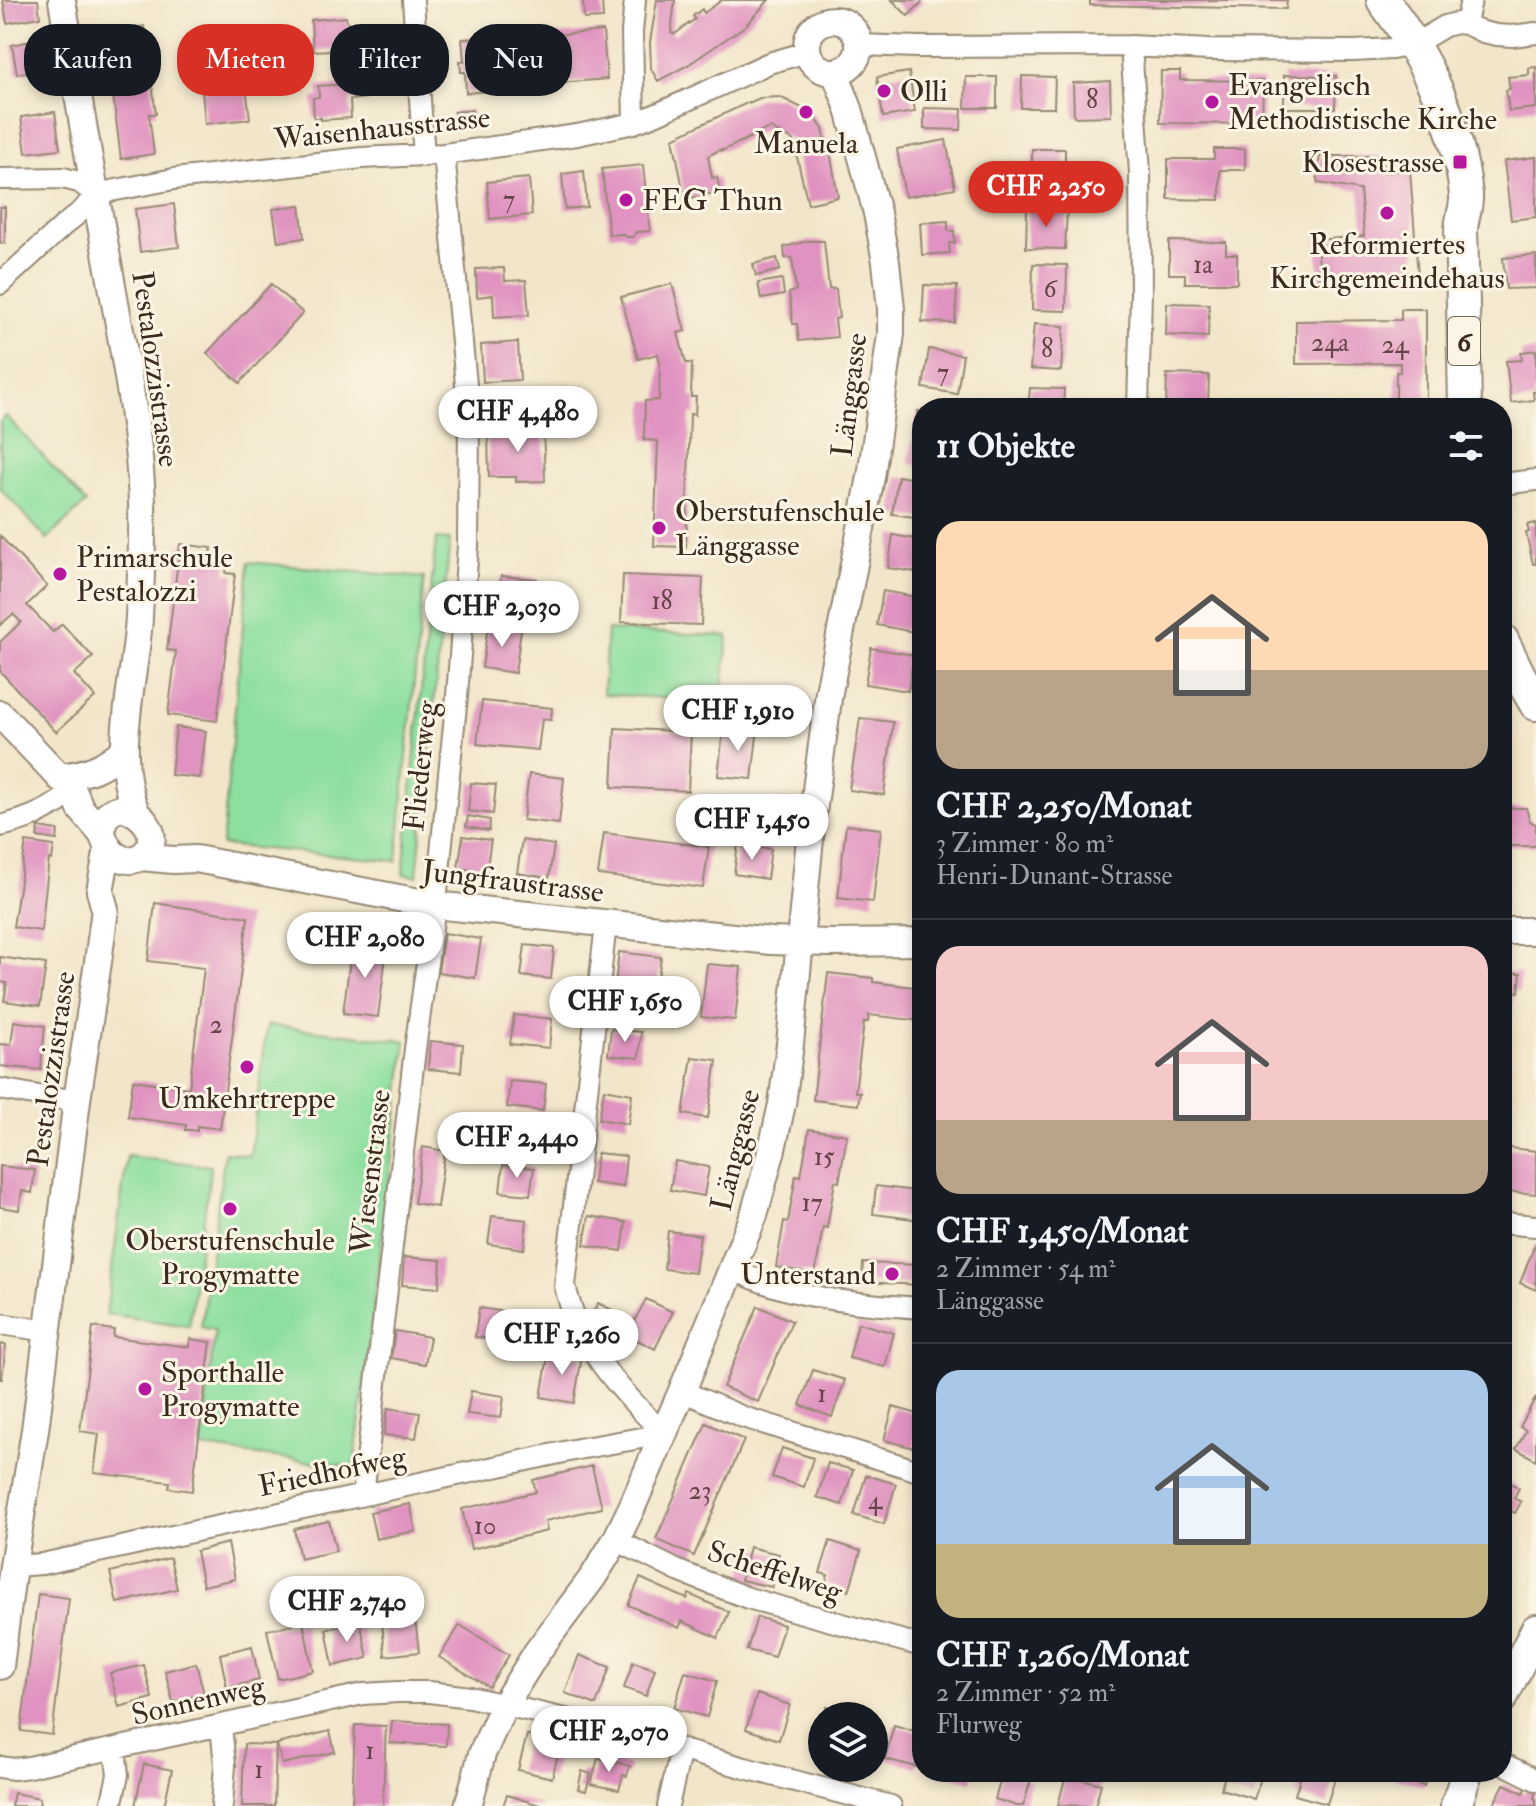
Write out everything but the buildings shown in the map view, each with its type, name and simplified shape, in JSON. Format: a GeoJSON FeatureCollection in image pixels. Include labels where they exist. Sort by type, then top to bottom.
{"type":"FeatureCollection","features":[{"type":"Feature","properties":{"kind":"main road","name":"6"},"geometry":{"type":"LineString","coordinates":[[1357,0],[1402,47]]}},
{"type":"Feature","properties":{"kind":"main road","name":"6"},"geometry":{"type":"LineString","coordinates":[[1383,0],[1402,47],[1410,82],[1425,115],[1451,205],[1461,226],[1465,398]]}},
{"type":"Feature","properties":{"kind":"main road"},"geometry":{"type":"LineString","coordinates":[[1512,661],[1536,704]]}},
{"type":"Feature","properties":{"kind":"main road"},"geometry":{"type":"LineString","coordinates":[[1512,1678],[1536,1630]]}},
{"type":"Feature","properties":{"kind":"main road"},"geometry":{"type":"LineString","coordinates":[[1456,1806],[1464,1782]]}},
{"type":"Feature","properties":{"kind":"street","name":"Pestalozzistrasse"},"geometry":{"type":"LineString","coordinates":[[62,0],[126,367],[142,499],[139,624],[124,750],[129,790],[100,891],[105,909]]}},
{"type":"Feature","properties":{"kind":"street","name":"Fliederweg"},"geometry":{"type":"LineString","coordinates":[[413,0],[469,416],[469,530],[457,696],[435,905]]}},
{"type":"Feature","properties":{"kind":"street"},"geometry":{"type":"LineString","coordinates":[[634,123],[632,32],[635,0]]}},
{"type":"Feature","properties":{"kind":"street"},"geometry":{"type":"LineString","coordinates":[[1466,24],[1471,0]]}},
{"type":"Feature","properties":{"kind":"street"},"geometry":{"type":"LineString","coordinates":[[836,10],[843,22],[854,31],[858,45],[852,63],[835,72],[827,72],[814,65],[807,52],[813,29],[836,10]]}},
{"type":"Feature","properties":{"kind":"street"},"geometry":{"type":"LineString","coordinates":[[858,45],[1131,46],[1209,50],[1402,47],[1456,23],[1497,35],[1536,33]]}},
{"type":"Feature","properties":{"kind":"street"},"geometry":{"type":"LineString","coordinates":[[1131,46],[1140,173],[1138,398]]}},
{"type":"Feature","properties":{"kind":"street","name":"Waisenhausstrasse"},"geometry":{"type":"LineString","coordinates":[[95,194],[174,179],[362,158],[434,155],[577,135],[634,123],[769,63],[807,52]]}},
{"type":"Feature","properties":{"kind":"street","name":"Länggasse"},"geometry":{"type":"LineString","coordinates":[[468,1806],[482,1754],[504,1705],[537,1652],[593,1577],[616,1540],[664,1434],[757,1204],[782,1104],[829,692],[871,477],[891,334],[886,262],[877,213],[849,109],[835,72]]}},
{"type":"Feature","properties":{"kind":"street"},"geometry":{"type":"LineString","coordinates":[[0,179],[63,178],[79,182],[95,194],[84,209],[0,284]]}},
{"type":"Feature","properties":{"kind":"street"},"geometry":{"type":"LineString","coordinates":[[1512,483],[1536,480]]}},
{"type":"Feature","properties":{"kind":"street"},"geometry":{"type":"LineString","coordinates":[[0,714],[66,784],[81,809],[120,825]]}},
{"type":"Feature","properties":{"kind":"street"},"geometry":{"type":"LineString","coordinates":[[0,826],[58,804],[66,784],[74,776],[99,769],[124,750]]}},
{"type":"Feature","properties":{"kind":"street","name":"Jungfraustrasse"},"geometry":{"type":"LineString","coordinates":[[196,859],[178,845],[120,825],[117,856],[124,860],[196,859],[435,905],[606,924],[799,942],[912,942]]}},
{"type":"Feature","properties":{"kind":"street","name":"Pestalozzistrasse"},"geometry":{"type":"LineString","coordinates":[[0,1666],[105,909],[121,876],[137,858]]}},
{"type":"Feature","properties":{"kind":"street","name":"Wiesenstrasse"},"geometry":{"type":"LineString","coordinates":[[363,1495],[415,1049],[435,905]]}},
{"type":"Feature","properties":{"kind":"street"},"geometry":{"type":"LineString","coordinates":[[606,924],[565,1285],[568,1304],[590,1346],[629,1398],[664,1434]]}},
{"type":"Feature","properties":{"kind":"street"},"geometry":{"type":"LineString","coordinates":[[1512,931],[1536,931]]}},
{"type":"Feature","properties":{"kind":"street"},"geometry":{"type":"LineString","coordinates":[[0,1089],[77,1100]]}},
{"type":"Feature","properties":{"kind":"street"},"geometry":{"type":"LineString","coordinates":[[1512,1224],[1536,1226]]}},
{"type":"Feature","properties":{"kind":"street"},"geometry":{"type":"LineString","coordinates":[[733,1269],[760,1282],[836,1300],[912,1307]]}},
{"type":"Feature","properties":{"kind":"street"},"geometry":{"type":"LineString","coordinates":[[0,1324],[48,1331]]}},
{"type":"Feature","properties":{"kind":"street"},"geometry":{"type":"LineString","coordinates":[[682,1391],[743,1417],[912,1469]]}},
{"type":"Feature","properties":{"kind":"street","name":"Friedhofweg"},"geometry":{"type":"LineString","coordinates":[[13,1566],[42,1564],[578,1449],[664,1434]]}},
{"type":"Feature","properties":{"kind":"street","name":"Scheffelweg"},"geometry":{"type":"LineString","coordinates":[[616,1540],[678,1571],[748,1598],[912,1643]]}},
{"type":"Feature","properties":{"kind":"street","name":"Sonnenweg"},"geometry":{"type":"LineString","coordinates":[[0,1767],[29,1767],[363,1694],[429,1692],[470,1697],[613,1730],[891,1806]]}},
{"type":"Feature","properties":{"kind":"street"},"geometry":{"type":"LineString","coordinates":[[221,1726],[225,1765],[222,1806]]}},
{"type":"Feature","properties":{"kind":"street"},"geometry":{"type":"LineString","coordinates":[[111,1806],[118,1775],[115,1749]]}},
{"type":"Feature","properties":{"kind":"street"},"geometry":{"type":"LineString","coordinates":[[668,1806],[681,1749]]}},
{"type":"Feature","properties":{"kind":"street"},"geometry":{"type":"LineString","coordinates":[[1512,1768],[1536,1780]]}},
{"type":"Feature","properties":{"kind":"green space"},"geometry":{"type":"Polygon","coordinates":[[[6,416],[86,503],[47,539],[0,488],[0,422],[6,416]]]}},
{"type":"Feature","properties":{"kind":"green space"},"geometry":{"type":"Polygon","coordinates":[[[436,539],[450,540],[417,876],[403,874],[436,539]]]}},
{"type":"Feature","properties":{"kind":"green space"},"geometry":{"type":"Polygon","coordinates":[[[249,562],[424,578],[397,861],[222,845],[249,562]]]}},
{"type":"Feature","properties":{"kind":"green space"},"geometry":{"type":"Polygon","coordinates":[[[607,630],[728,636],[722,702],[603,694],[607,630]]]}},
{"type":"Feature","properties":{"kind":"green space"},"geometry":{"type":"Polygon","coordinates":[[[267,1025],[406,1041],[354,1467],[201,1448],[215,1330],[201,1327],[225,1152],[250,1156],[267,1025]]]}},
{"type":"Feature","properties":{"kind":"green space"},"geometry":{"type":"Polygon","coordinates":[[[127,1156],[211,1166],[189,1326],[106,1314],[127,1156]]]}},
{"type":"Feature","properties":{"kind":"place","name":"Olli"},"geometry":{"type":"Point","coordinates":[884,91]}},
{"type":"Feature","properties":{"kind":"place","name":"Evangelisch Methodistische Kirche"},"geometry":{"type":"Point","coordinates":[1212,102]}},
{"type":"Feature","properties":{"kind":"place","name":"Manuela"},"geometry":{"type":"Point","coordinates":[806,112]}},
{"type":"Feature","properties":{"kind":"place","name":"Klosestrasse"},"geometry":{"type":"Point","coordinates":[1460,162]}},
{"type":"Feature","properties":{"kind":"place","name":"FEG Thun"},"geometry":{"type":"Point","coordinates":[626,200]}},
{"type":"Feature","properties":{"kind":"place","name":"Reformiertes Kirchgemeindehaus"},"geometry":{"type":"Point","coordinates":[1387,213]}},
{"type":"Feature","properties":{"kind":"place","name":"Oberstufenschule Länggasse"},"geometry":{"type":"Point","coordinates":[659,528]}},
{"type":"Feature","properties":{"kind":"place","name":"Primarschule Pestalozzi"},"geometry":{"type":"Point","coordinates":[60,574]}},
{"type":"Feature","properties":{"kind":"place","name":"Umkehrtreppe"},"geometry":{"type":"Point","coordinates":[247,1067]}},
{"type":"Feature","properties":{"kind":"place","name":"Oberstufenschule Progymatte"},"geometry":{"type":"Point","coordinates":[230,1209]}},
{"type":"Feature","properties":{"kind":"place","name":"Unterstand"},"geometry":{"type":"Point","coordinates":[892,1274]}},
{"type":"Feature","properties":{"kind":"place","name":"Sporthalle Progymatte"},"geometry":{"type":"Point","coordinates":[145,1389]}}]}
